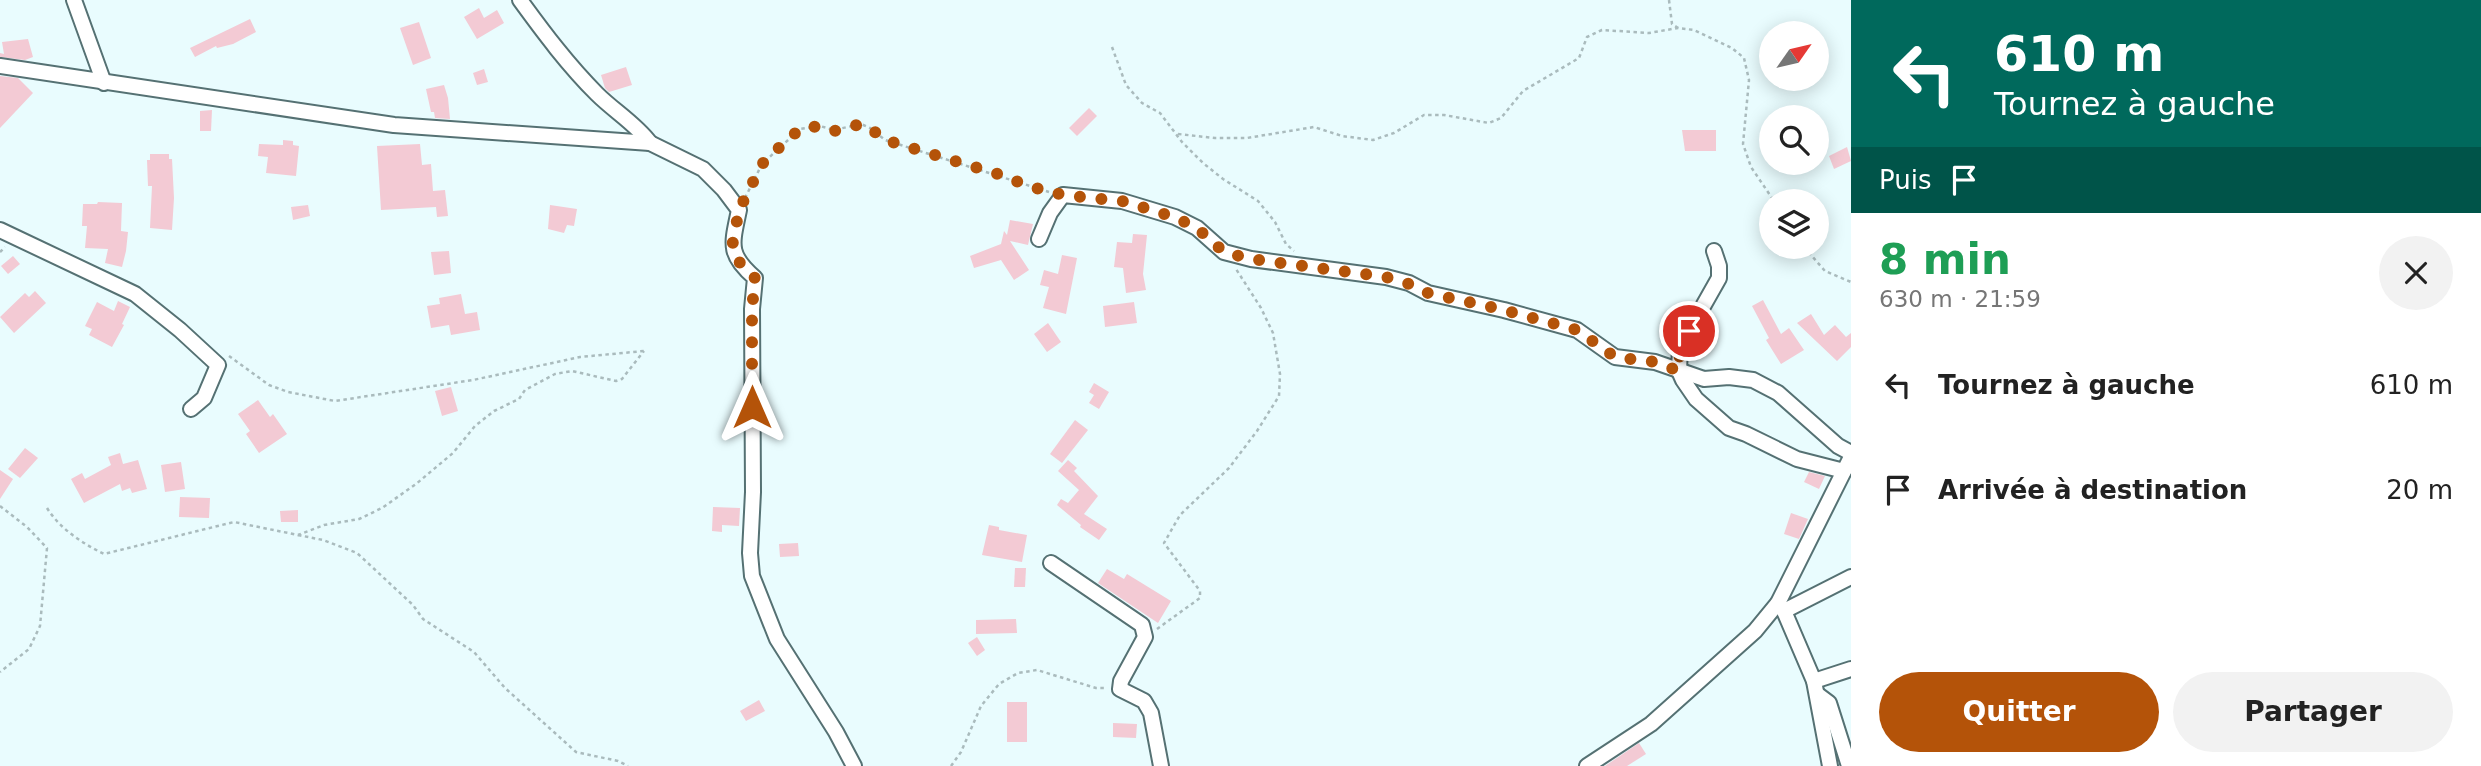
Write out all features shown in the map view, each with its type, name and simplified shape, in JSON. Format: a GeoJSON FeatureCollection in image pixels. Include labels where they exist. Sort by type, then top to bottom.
{"type":"FeatureCollection","features":[{"type":"Feature","properties":{"kind":"street"},"geometry":{"type":"LineString","coordinates":[[74,0],[104,83]]}},
{"type":"Feature","properties":{"kind":"street"},"geometry":{"type":"LineString","coordinates":[[520,0],[579,75],[650,143],[703,169],[739,210],[732,247],[742,267],[755,278],[752,309],[752,576],[777,639],[836,732],[854,766]]}},
{"type":"Feature","properties":{"kind":"street"},"geometry":{"type":"LineString","coordinates":[[0,66],[394,125],[650,143]]}},
{"type":"Feature","properties":{"kind":"street"},"geometry":{"type":"LineString","coordinates":[[1040,239],[1050,214],[1063,195],[1122,201],[1174,217],[1197,228],[1224,252],[1251,259],[1386,277],[1428,293],[1577,330],[1615,357],[1655,362],[1704,379],[1729,377],[1753,380],[1778,393],[1851,455],[1820,517],[1781,607],[1815,687],[1830,766]]}},
{"type":"Feature","properties":{"kind":"street"},"geometry":{"type":"LineString","coordinates":[[0,230],[135,294],[209,356],[218,365],[204,398],[191,409]]}},
{"type":"Feature","properties":{"kind":"street"},"geometry":{"type":"LineString","coordinates":[[1714,251],[1719,266],[1719,278],[1680,347],[1679,371],[1696,399],[1728,428],[1797,459],[1844,471]]}},
{"type":"Feature","properties":{"kind":"street"},"geometry":{"type":"LineString","coordinates":[[1051,562],[1142,625],[1145,636],[1121,681],[1120,689],[1144,701],[1152,713],[1161,766]]}},
{"type":"Feature","properties":{"kind":"street"},"geometry":{"type":"LineString","coordinates":[[1587,766],[1651,724],[1781,607],[1851,577]]}},
{"type":"Feature","properties":{"kind":"street"},"geometry":{"type":"LineString","coordinates":[[1815,687],[1851,669]]}},
{"type":"Feature","properties":{"kind":"street"},"geometry":{"type":"LineString","coordinates":[[1815,687],[1829,704],[1849,766]]}},
{"type":"Feature","properties":{"kind":"path"},"geometry":{"type":"LineString","coordinates":[[1669,0],[1672,24],[1678,28]]}},
{"type":"Feature","properties":{"kind":"path"},"geometry":{"type":"LineString","coordinates":[[1178,134],[1247,138],[1314,127],[1342,136],[1373,140],[1394,134],[1424,115],[1444,115],[1489,123],[1501,118],[1523,91],[1579,58],[1587,37],[1602,30],[1649,33],[1678,28],[1694,30],[1732,48],[1744,58],[1749,80],[1742,144],[1751,167],[1765,189]]}},
{"type":"Feature","properties":{"kind":"path"},"geometry":{"type":"LineString","coordinates":[[1112,47],[1126,85],[1142,103],[1160,113],[1182,142],[1203,163],[1258,201],[1275,222],[1286,244],[1316,268]]}},
{"type":"Feature","properties":{"kind":"path"},"geometry":{"type":"LineString","coordinates":[[739,210],[762,164],[800,129],[820,126],[834,131],[861,124],[885,140],[1063,195]]}},
{"type":"Feature","properties":{"kind":"path"},"geometry":{"type":"LineString","coordinates":[[1145,636],[1200,598],[1200,591],[1164,543],[1180,515],[1229,468],[1279,396],[1280,374],[1273,333],[1261,308],[1224,252]]}},
{"type":"Feature","properties":{"kind":"path"},"geometry":{"type":"LineString","coordinates":[[1814,259],[1825,271],[1851,282]]}},
{"type":"Feature","properties":{"kind":"path"},"geometry":{"type":"LineString","coordinates":[[226,354],[269,385],[288,393],[335,401],[473,380],[580,357],[644,351],[622,379],[616,382],[572,370],[555,373],[526,390],[519,399],[494,411],[475,426],[453,453],[382,508],[359,519],[324,525],[298,535]]}},
{"type":"Feature","properties":{"kind":"path"},"geometry":{"type":"LineString","coordinates":[[0,506],[27,527],[47,548],[40,626],[29,649],[0,672]]}},
{"type":"Feature","properties":{"kind":"path"},"geometry":{"type":"LineString","coordinates":[[47,508],[56,522],[88,546],[104,554],[234,522],[323,540],[357,552],[413,605],[423,619],[474,652],[505,688],[576,751],[628,766]]}},
{"type":"Feature","properties":{"kind":"path"},"geometry":{"type":"LineString","coordinates":[[951,766],[961,752],[981,706],[999,684],[1018,673],[1037,670],[1096,688],[1120,689]]}},
{"type":"Feature","properties":{"kind":"building"},"geometry":{"type":"Polygon","coordinates":[[[479,8],[484,18],[497,10],[504,23],[477,39],[464,17],[479,8]]]}},
{"type":"Feature","properties":{"kind":"building"},"geometry":{"type":"Polygon","coordinates":[[[250,19],[256,32],[233,44],[217,48],[216,46],[195,57],[190,48],[250,19]]]}},
{"type":"Feature","properties":{"kind":"building"},"geometry":{"type":"Polygon","coordinates":[[[419,22],[431,58],[413,65],[400,28],[419,22]]]}},
{"type":"Feature","properties":{"kind":"building"},"geometry":{"type":"Polygon","coordinates":[[[28,39],[33,57],[25,60],[0,57],[0,53],[4,54],[2,42],[28,39]]]}},
{"type":"Feature","properties":{"kind":"building"},"geometry":{"type":"Polygon","coordinates":[[[626,67],[632,85],[609,92],[601,75],[626,67]]]}},
{"type":"Feature","properties":{"kind":"building"},"geometry":{"type":"Polygon","coordinates":[[[484,69],[488,82],[477,85],[473,73],[484,69]]]}},
{"type":"Feature","properties":{"kind":"building"},"geometry":{"type":"Polygon","coordinates":[[[0,76],[18,78],[33,93],[0,128],[0,76]]]}},
{"type":"Feature","properties":{"kind":"building"},"geometry":{"type":"Polygon","coordinates":[[[444,85],[450,119],[435,118],[426,89],[444,85]]]}},
{"type":"Feature","properties":{"kind":"building"},"geometry":{"type":"Polygon","coordinates":[[[1089,108],[1097,116],[1077,136],[1069,128],[1089,108]]]}},
{"type":"Feature","properties":{"kind":"building"},"geometry":{"type":"Polygon","coordinates":[[[212,110],[211,131],[200,131],[200,111],[212,110]]]}},
{"type":"Feature","properties":{"kind":"building"},"geometry":{"type":"Polygon","coordinates":[[[1682,130],[1716,130],[1716,151],[1685,151],[1682,130]]]}},
{"type":"Feature","properties":{"kind":"building"},"geometry":{"type":"Polygon","coordinates":[[[283,140],[293,141],[293,145],[299,146],[296,176],[266,173],[268,157],[258,156],[259,144],[283,145],[283,140]]]}},
{"type":"Feature","properties":{"kind":"building"},"geometry":{"type":"Polygon","coordinates":[[[420,144],[422,165],[431,164],[433,191],[445,190],[448,216],[437,217],[436,207],[381,210],[377,146],[420,144]]]}},
{"type":"Feature","properties":{"kind":"building"},"geometry":{"type":"Polygon","coordinates":[[[1847,147],[1851,161],[1834,169],[1829,156],[1847,147]]]}},
{"type":"Feature","properties":{"kind":"building"},"geometry":{"type":"Polygon","coordinates":[[[150,154],[169,154],[169,159],[172,159],[172,230],[150,228],[152,186],[148,186],[147,160],[150,160],[150,154]]]}},
{"type":"Feature","properties":{"kind":"building"},"geometry":{"type":"Polygon","coordinates":[[[122,203],[121,231],[128,232],[122,267],[105,263],[108,249],[85,248],[87,226],[82,226],[83,204],[122,203]]]}},
{"type":"Feature","properties":{"kind":"building"},"geometry":{"type":"Polygon","coordinates":[[[308,205],[310,216],[293,220],[291,207],[308,205]]]}},
{"type":"Feature","properties":{"kind":"building"},"geometry":{"type":"Polygon","coordinates":[[[550,205],[577,209],[574,226],[567,225],[564,233],[548,229],[550,205]]]}},
{"type":"Feature","properties":{"kind":"building"},"geometry":{"type":"Polygon","coordinates":[[[1010,220],[1033,224],[1028,245],[1010,241],[1029,270],[1014,280],[1001,260],[974,268],[970,256],[1001,244],[1004,231],[1007,235],[1010,220]]]}},
{"type":"Feature","properties":{"kind":"building"},"geometry":{"type":"Polygon","coordinates":[[[1133,234],[1147,235],[1143,274],[1146,290],[1126,293],[1123,268],[1114,267],[1117,242],[1132,243],[1133,234]]]}},
{"type":"Feature","properties":{"kind":"building"},"geometry":{"type":"Polygon","coordinates":[[[449,251],[451,273],[434,275],[431,252],[449,251]]]}},
{"type":"Feature","properties":{"kind":"building"},"geometry":{"type":"Polygon","coordinates":[[[1062,255],[1077,258],[1066,314],[1043,308],[1049,287],[1040,285],[1044,270],[1058,274],[1062,255]]]}},
{"type":"Feature","properties":{"kind":"building"},"geometry":{"type":"Polygon","coordinates":[[[13,256],[20,264],[8,274],[1,266],[13,256]]]}},
{"type":"Feature","properties":{"kind":"building"},"geometry":{"type":"Polygon","coordinates":[[[35,291],[46,303],[14,333],[0,317],[25,293],[29,297],[35,291]]]}},
{"type":"Feature","properties":{"kind":"building"},"geometry":{"type":"Polygon","coordinates":[[[461,294],[465,314],[477,312],[480,330],[451,335],[449,325],[431,328],[427,306],[440,304],[439,298],[461,294]]]}},
{"type":"Feature","properties":{"kind":"building"},"geometry":{"type":"Polygon","coordinates":[[[1763,300],[1781,334],[1789,328],[1804,350],[1781,364],[1766,340],[1769,338],[1752,306],[1763,300]]]}},
{"type":"Feature","properties":{"kind":"building"},"geometry":{"type":"Polygon","coordinates":[[[118,301],[130,307],[112,347],[89,335],[92,329],[85,326],[97,302],[114,311],[118,301]]]}},
{"type":"Feature","properties":{"kind":"building"},"geometry":{"type":"Polygon","coordinates":[[[1134,302],[1137,323],[1105,327],[1103,306],[1134,302]]]}},
{"type":"Feature","properties":{"kind":"building"},"geometry":{"type":"Polygon","coordinates":[[[1811,314],[1824,335],[1835,325],[1846,337],[1851,333],[1851,347],[1837,361],[1797,323],[1811,314]]]}},
{"type":"Feature","properties":{"kind":"building"},"geometry":{"type":"Polygon","coordinates":[[[1048,323],[1061,342],[1047,352],[1034,334],[1048,323]]]}},
{"type":"Feature","properties":{"kind":"building"},"geometry":{"type":"Polygon","coordinates":[[[1094,383],[1109,392],[1099,409],[1089,403],[1094,395],[1089,392],[1094,383]]]}},
{"type":"Feature","properties":{"kind":"building"},"geometry":{"type":"Polygon","coordinates":[[[451,387],[458,411],[442,416],[435,391],[451,387]]]}},
{"type":"Feature","properties":{"kind":"building"},"geometry":{"type":"Polygon","coordinates":[[[258,400],[270,417],[273,414],[287,434],[259,453],[246,434],[250,431],[238,414],[258,400]]]}},
{"type":"Feature","properties":{"kind":"building"},"geometry":{"type":"Polygon","coordinates":[[[1075,420],[1088,430],[1062,463],[1050,454],[1075,420]]]}},
{"type":"Feature","properties":{"kind":"building"},"geometry":{"type":"Polygon","coordinates":[[[25,448],[38,458],[20,478],[8,469],[25,448]]]}},
{"type":"Feature","properties":{"kind":"building"},"geometry":{"type":"Polygon","coordinates":[[[120,453],[123,464],[138,460],[147,489],[132,493],[130,488],[122,491],[120,484],[84,503],[71,479],[82,473],[85,479],[111,465],[108,457],[120,453]]]}},
{"type":"Feature","properties":{"kind":"building"},"geometry":{"type":"Polygon","coordinates":[[[1068,460],[1077,468],[1074,471],[1098,496],[1084,514],[1107,529],[1099,540],[1080,527],[1081,525],[1057,505],[1061,499],[1068,503],[1079,490],[1058,471],[1068,460]]]}},
{"type":"Feature","properties":{"kind":"building"},"geometry":{"type":"Polygon","coordinates":[[[181,462],[185,489],[165,492],[161,465],[181,462]]]}},
{"type":"Feature","properties":{"kind":"building"},"geometry":{"type":"Polygon","coordinates":[[[0,470],[13,479],[0,499],[0,470]]]}},
{"type":"Feature","properties":{"kind":"building"},"geometry":{"type":"Polygon","coordinates":[[[1809,472],[1825,476],[1819,489],[1804,482],[1809,472]]]}},
{"type":"Feature","properties":{"kind":"building"},"geometry":{"type":"Polygon","coordinates":[[[180,497],[210,498],[209,518],[179,517],[180,497]]]}},
{"type":"Feature","properties":{"kind":"building"},"geometry":{"type":"Polygon","coordinates":[[[713,507],[740,508],[739,526],[722,525],[722,532],[712,531],[713,507]]]}},
{"type":"Feature","properties":{"kind":"building"},"geometry":{"type":"Polygon","coordinates":[[[298,510],[298,522],[281,522],[280,511],[298,510]]]}},
{"type":"Feature","properties":{"kind":"building"},"geometry":{"type":"Polygon","coordinates":[[[1791,513],[1808,519],[1799,539],[1784,534],[1791,513]]]}},
{"type":"Feature","properties":{"kind":"building"},"geometry":{"type":"Polygon","coordinates":[[[989,525],[999,527],[999,530],[1027,535],[1022,562],[982,555],[989,525]]]}},
{"type":"Feature","properties":{"kind":"building"},"geometry":{"type":"Polygon","coordinates":[[[798,543],[799,556],[780,557],[779,544],[798,543]]]}},
{"type":"Feature","properties":{"kind":"building"},"geometry":{"type":"Polygon","coordinates":[[[1015,568],[1026,568],[1025,587],[1014,587],[1015,568]]]}},
{"type":"Feature","properties":{"kind":"building"},"geometry":{"type":"Polygon","coordinates":[[[1107,569],[1124,579],[1127,574],[1171,601],[1158,623],[1098,583],[1107,569]]]}},
{"type":"Feature","properties":{"kind":"building"},"geometry":{"type":"Polygon","coordinates":[[[1016,619],[1017,633],[976,634],[976,620],[1016,619]]]}},
{"type":"Feature","properties":{"kind":"building"},"geometry":{"type":"Polygon","coordinates":[[[977,637],[985,650],[977,656],[968,643],[977,637]]]}},
{"type":"Feature","properties":{"kind":"building"},"geometry":{"type":"Polygon","coordinates":[[[759,700],[765,711],[746,721],[740,711],[759,700]]]}},
{"type":"Feature","properties":{"kind":"building"},"geometry":{"type":"Polygon","coordinates":[[[1007,702],[1027,702],[1027,742],[1007,742],[1007,702]]]}},
{"type":"Feature","properties":{"kind":"building"},"geometry":{"type":"Polygon","coordinates":[[[1113,723],[1137,724],[1136,738],[1113,737],[1113,723]]]}},
{"type":"Feature","properties":{"kind":"building"},"geometry":{"type":"Polygon","coordinates":[[[1639,743],[1646,754],[1627,766],[1605,766],[1639,743]]]}},
{"type":"Feature","properties":{"kind":"route"},"geometry":{"type":"LineString","coordinates":[[752,407],[752,309],[755,278],[742,267],[732,247],[739,210],[762,164],[784,141],[800,129],[820,126],[834,131],[861,124],[885,140],[1001,175],[1028,186],[1063,195],[1122,201],[1174,217],[1197,228],[1224,252],[1251,259],[1386,277],[1452,300],[1504,310],[1577,330],[1615,357],[1655,362],[1679,371],[1680,347],[1689,331]]}}]}
